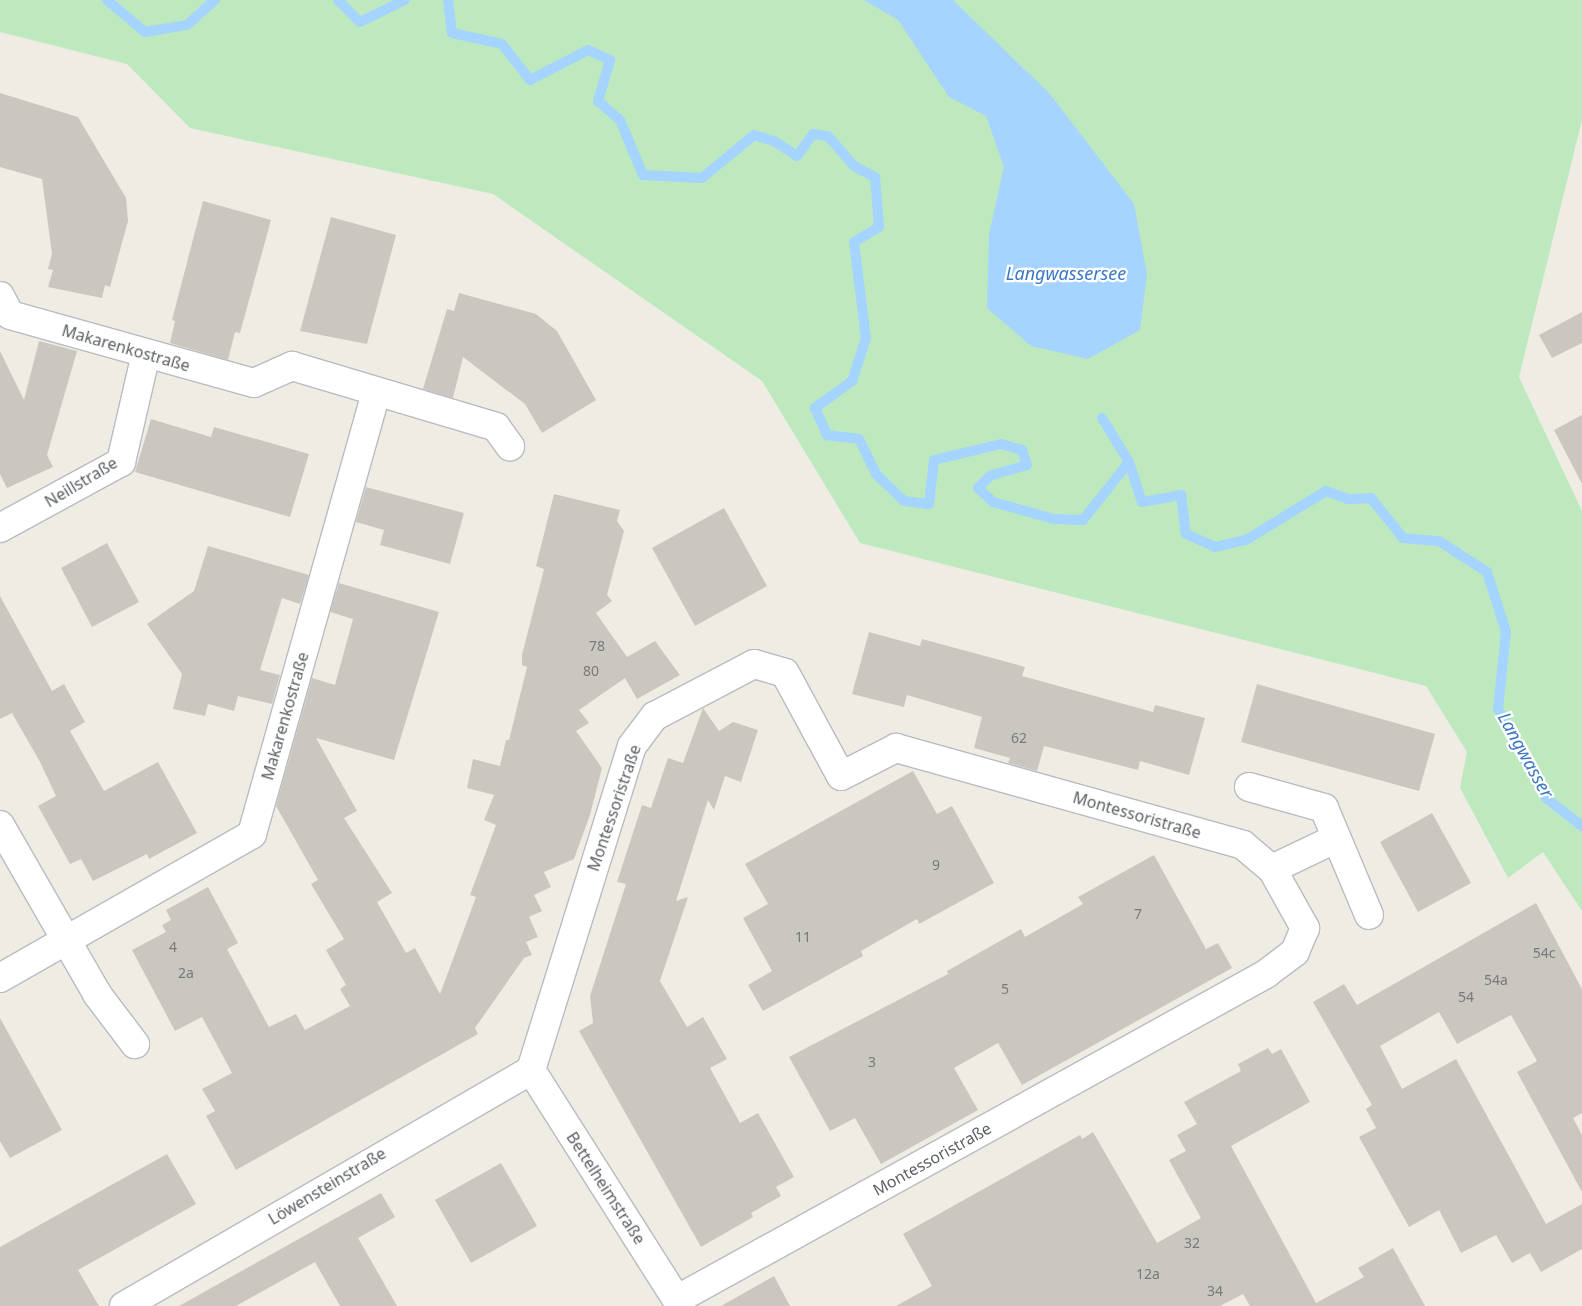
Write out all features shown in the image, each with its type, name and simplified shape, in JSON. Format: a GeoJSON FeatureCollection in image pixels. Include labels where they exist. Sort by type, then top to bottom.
{"type":"FeatureCollection","features":[{"type":"Feature","properties":{"kind":"street","name":"Makarenkostraße"},"geometry":{"type":"LineString","coordinates":[[0,296],[10,315],[254,383],[292,366],[496,427],[510,446]]}},
{"type":"Feature","properties":{"kind":"street","name":"Neillstraße"},"geometry":{"type":"LineString","coordinates":[[0,528],[121,462],[146,354]]}},
{"type":"Feature","properties":{"kind":"street","name":"Makarenkostraße"},"geometry":{"type":"LineString","coordinates":[[0,978],[67,943],[252,834],[376,392]]}},
{"type":"Feature","properties":{"kind":"street","name":"Montessoristraße"},"geometry":{"type":"LineString","coordinates":[[531,1070],[632,746],[655,716],[754,664],[785,674],[841,776],[896,748],[1243,845],[1272,869],[1305,928],[1295,952],[1266,974],[680,1303]]}},
{"type":"Feature","properties":{"kind":"street"},"geometry":{"type":"LineString","coordinates":[[1249,788],[1324,808],[1335,839],[1369,915]]}},
{"type":"Feature","properties":{"kind":"street"},"geometry":{"type":"LineString","coordinates":[[0,825],[97,994],[135,1044]]}},
{"type":"Feature","properties":{"kind":"street"},"geometry":{"type":"LineString","coordinates":[[1272,869],[1335,839]]}},
{"type":"Feature","properties":{"kind":"street","name":"Bettelheimstraße"},"geometry":{"type":"LineString","coordinates":[[531,1070],[680,1303]]}},
{"type":"Feature","properties":{"kind":"street","name":"Löwensteinstraße"},"geometry":{"type":"LineString","coordinates":[[124,1306],[531,1070]]}},
{"type":"Feature","properties":{"kind":"green space"},"geometry":{"type":"Polygon","coordinates":[[[0,0],[1582,0],[1582,120],[1519,377],[1582,511],[1582,911],[1543,852],[1508,878],[1460,788],[1467,752],[1426,686],[860,543],[762,381],[493,194],[190,128],[127,64],[0,32],[0,0]]]}},
{"type":"Feature","properties":{"kind":"water","name":"Langwassersee"},"geometry":{"type":"Polygon","coordinates":[[[864,0],[953,0],[1050,94],[1134,204],[1147,274],[1140,330],[1088,359],[1031,346],[987,308],[989,234],[1004,167],[986,116],[949,97],[898,20],[864,0]]]}},
{"type":"Feature","properties":{"kind":"building"},"geometry":{"type":"Polygon","coordinates":[[[0,93],[78,117],[126,198],[128,221],[110,287],[105,285],[102,298],[48,287],[53,270],[48,269],[52,254],[42,179],[0,167],[0,93]]]}},
{"type":"Feature","properties":{"kind":"building"},"geometry":{"type":"Polygon","coordinates":[[[203,201],[271,220],[240,333],[235,332],[228,360],[170,343],[175,321],[172,320],[203,201]]]}},
{"type":"Feature","properties":{"kind":"building"},"geometry":{"type":"Polygon","coordinates":[[[331,217],[396,235],[367,344],[300,331],[331,217]]]}},
{"type":"Feature","properties":{"kind":"building"},"geometry":{"type":"Polygon","coordinates":[[[459,293],[536,314],[557,331],[596,400],[542,433],[525,404],[463,357],[453,398],[423,389],[447,309],[454,311],[459,293]]]}},
{"type":"Feature","properties":{"kind":"building"},"geometry":{"type":"Polygon","coordinates":[[[1582,312],[1582,343],[1552,358],[1539,335],[1582,312]]]}},
{"type":"Feature","properties":{"kind":"building"},"geometry":{"type":"Polygon","coordinates":[[[39,341],[77,351],[47,455],[53,467],[7,488],[0,474],[0,351],[24,400],[39,341]]]}},
{"type":"Feature","properties":{"kind":"building"},"geometry":{"type":"Polygon","coordinates":[[[1582,415],[1582,484],[1554,430],[1582,415]]]}},
{"type":"Feature","properties":{"kind":"building"},"geometry":{"type":"Polygon","coordinates":[[[151,419],[211,437],[214,427],[309,454],[290,517],[135,472],[151,419]]]}},
{"type":"Feature","properties":{"kind":"building"},"geometry":{"type":"Polygon","coordinates":[[[366,487],[464,513],[450,564],[380,545],[384,530],[356,522],[366,487]]]}},
{"type":"Feature","properties":{"kind":"building"},"geometry":{"type":"Polygon","coordinates":[[[554,494],[620,510],[617,521],[624,531],[607,595],[612,601],[596,613],[627,657],[655,641],[680,675],[637,699],[625,678],[579,710],[589,723],[576,731],[602,768],[590,815],[574,859],[544,872],[551,887],[534,895],[542,911],[529,917],[538,937],[526,942],[532,955],[524,958],[475,1028],[478,1034],[236,1170],[206,1116],[215,1111],[202,1089],[232,1073],[202,1017],[175,1031],[132,950],[166,932],[162,925],[171,920],[166,910],[208,887],[238,943],[227,949],[269,1027],[296,1014],[305,1030],[350,1006],[340,989],[346,985],[326,950],[344,939],[311,884],[318,880],[276,806],[312,678],[335,685],[353,619],[330,612],[339,583],[439,612],[394,760],[316,738],[357,811],[344,818],[392,893],[377,902],[406,953],[415,948],[440,994],[476,897],[470,895],[496,825],[484,820],[494,795],[467,788],[473,759],[500,766],[506,740],[509,740],[527,667],[522,665],[522,655],[544,569],[536,566],[554,494]]]}},
{"type":"Feature","properties":{"kind":"building"},"geometry":{"type":"Polygon","coordinates":[[[724,508],[767,586],[695,626],[652,548],[724,508]]]}},
{"type":"Feature","properties":{"kind":"building"},"geometry":{"type":"Polygon","coordinates":[[[107,543],[139,602],[92,627],[61,568],[107,543]]]}},
{"type":"Feature","properties":{"kind":"building"},"geometry":{"type":"Polygon","coordinates":[[[208,546],[309,575],[300,604],[282,598],[260,670],[280,675],[272,704],[238,696],[234,711],[208,704],[205,716],[173,709],[182,674],[147,624],[194,591],[208,546]]]}},
{"type":"Feature","properties":{"kind":"building"},"geometry":{"type":"Polygon","coordinates":[[[0,596],[52,691],[64,684],[85,722],[70,731],[104,791],[158,762],[197,833],[149,859],[147,854],[93,881],[81,859],[70,864],[38,806],[56,796],[40,762],[12,713],[0,719],[0,596]]]}},
{"type":"Feature","properties":{"kind":"building"},"geometry":{"type":"Polygon","coordinates":[[[869,632],[920,646],[922,639],[1025,667],[1022,676],[1153,712],[1155,705],[1205,718],[1189,775],[1140,761],[1138,770],[1044,746],[1037,771],[1008,763],[1010,758],[974,748],[982,717],[907,695],[904,707],[852,694],[869,632]]]}},
{"type":"Feature","properties":{"kind":"building"},"geometry":{"type":"Polygon","coordinates":[[[1257,684],[1435,734],[1419,791],[1241,742],[1257,684]]]}},
{"type":"Feature","properties":{"kind":"building"},"geometry":{"type":"Polygon","coordinates":[[[703,708],[719,731],[733,722],[758,730],[741,782],[725,776],[714,810],[708,800],[676,901],[688,897],[660,981],[687,1027],[703,1017],[727,1059],[710,1068],[740,1123],[758,1113],[794,1177],[776,1187],[781,1196],[751,1213],[753,1217],[701,1247],[579,1031],[593,1023],[590,996],[626,884],[617,882],[642,805],[651,808],[668,758],[683,763],[703,708]]]}},
{"type":"Feature","properties":{"kind":"building"},"geometry":{"type":"Polygon","coordinates":[[[913,771],[937,814],[952,806],[994,883],[919,924],[917,919],[861,951],[863,956],[763,1011],[748,985],[772,971],[743,918],[768,904],[745,864],[913,771]]]}},
{"type":"Feature","properties":{"kind":"building"},"geometry":{"type":"Polygon","coordinates":[[[1432,813],[1471,883],[1418,912],[1380,842],[1432,813]]]}},
{"type":"Feature","properties":{"kind":"building"},"geometry":{"type":"Polygon","coordinates":[[[1154,855],[1206,949],[1218,943],[1232,968],[1022,1085],[998,1043],[954,1068],[978,1110],[881,1164],[855,1118],[830,1131],[789,1057],[948,974],[947,971],[1021,929],[1025,937],[1083,904],[1078,897],[1154,855]]]}},
{"type":"Feature","properties":{"kind":"building"},"geometry":{"type":"Polygon","coordinates":[[[1536,903],[1582,989],[1582,1113],[1573,1118],[1582,1135],[1582,1192],[1517,1072],[1537,1061],[1511,1015],[1457,1044],[1439,1012],[1380,1046],[1402,1089],[1456,1059],[1546,1224],[1582,1204],[1582,1249],[1541,1272],[1530,1253],[1512,1263],[1496,1235],[1461,1253],[1439,1210],[1409,1227],[1359,1137],[1376,1128],[1366,1109],[1372,1105],[1313,1002],[1344,984],[1357,1005],[1536,903]]]}},
{"type":"Feature","properties":{"kind":"building"},"geometry":{"type":"Polygon","coordinates":[[[0,1018],[62,1130],[10,1158],[0,1141],[0,1018]]]}},
{"type":"Feature","properties":{"kind":"building"},"geometry":{"type":"Polygon","coordinates":[[[1268,1048],[1272,1054],[1281,1049],[1310,1102],[1231,1146],[1316,1303],[1364,1277],[1358,1268],[1393,1248],[1425,1306],[1250,1306],[1243,1294],[1220,1306],[896,1306],[932,1286],[903,1234],[1080,1135],[1082,1139],[1093,1132],[1157,1243],[1201,1218],[1169,1160],[1186,1151],[1177,1135],[1197,1124],[1184,1102],[1241,1071],[1238,1064],[1268,1048]]]}},
{"type":"Feature","properties":{"kind":"building"},"geometry":{"type":"Polygon","coordinates":[[[167,1154],[196,1204],[78,1270],[99,1306],[0,1306],[0,1247],[167,1154]]]}},
{"type":"Feature","properties":{"kind":"building"},"geometry":{"type":"Polygon","coordinates":[[[501,1163],[537,1226],[471,1263],[435,1200],[501,1163]]]}},
{"type":"Feature","properties":{"kind":"building"},"geometry":{"type":"Polygon","coordinates":[[[381,1193],[395,1217],[358,1238],[397,1306],[340,1306],[315,1262],[236,1306],[179,1306],[381,1193]]]}},
{"type":"Feature","properties":{"kind":"building"},"geometry":{"type":"Polygon","coordinates":[[[774,1276],[790,1306],[721,1306],[774,1276]]]}},
{"type":"Feature","properties":{"kind":"waterway","name":"Langwasser"},"geometry":{"type":"LineString","coordinates":[[107,0],[145,32],[187,25],[215,0]]}},
{"type":"Feature","properties":{"kind":"waterway","name":"Langwasser"},"geometry":{"type":"LineString","coordinates":[[338,0],[360,22],[405,0]]}},
{"type":"Feature","properties":{"kind":"waterway","name":"Langwasser"},"geometry":{"type":"LineString","coordinates":[[448,0],[452,33],[502,44],[530,80],[588,50],[610,60],[598,101],[620,120],[643,175],[702,178],[754,135],[774,141],[797,156],[813,134],[828,136],[854,166],[875,177],[879,227],[854,242],[866,338],[852,381],[815,408],[827,435],[859,439],[876,474],[904,501],[929,504],[934,460],[1001,444],[1022,450],[1027,465],[991,475],[978,488],[993,502],[1054,519],[1083,520],[1129,462]]}},
{"type":"Feature","properties":{"kind":"waterway","name":"Langwasser"},"geometry":{"type":"LineString","coordinates":[[1102,418],[1129,462],[1142,502],[1181,495],[1186,534],[1215,547],[1246,540],[1326,491],[1348,499],[1371,498],[1403,538],[1439,541],[1487,572],[1506,632],[1498,709],[1546,798],[1582,826]]}}]}
